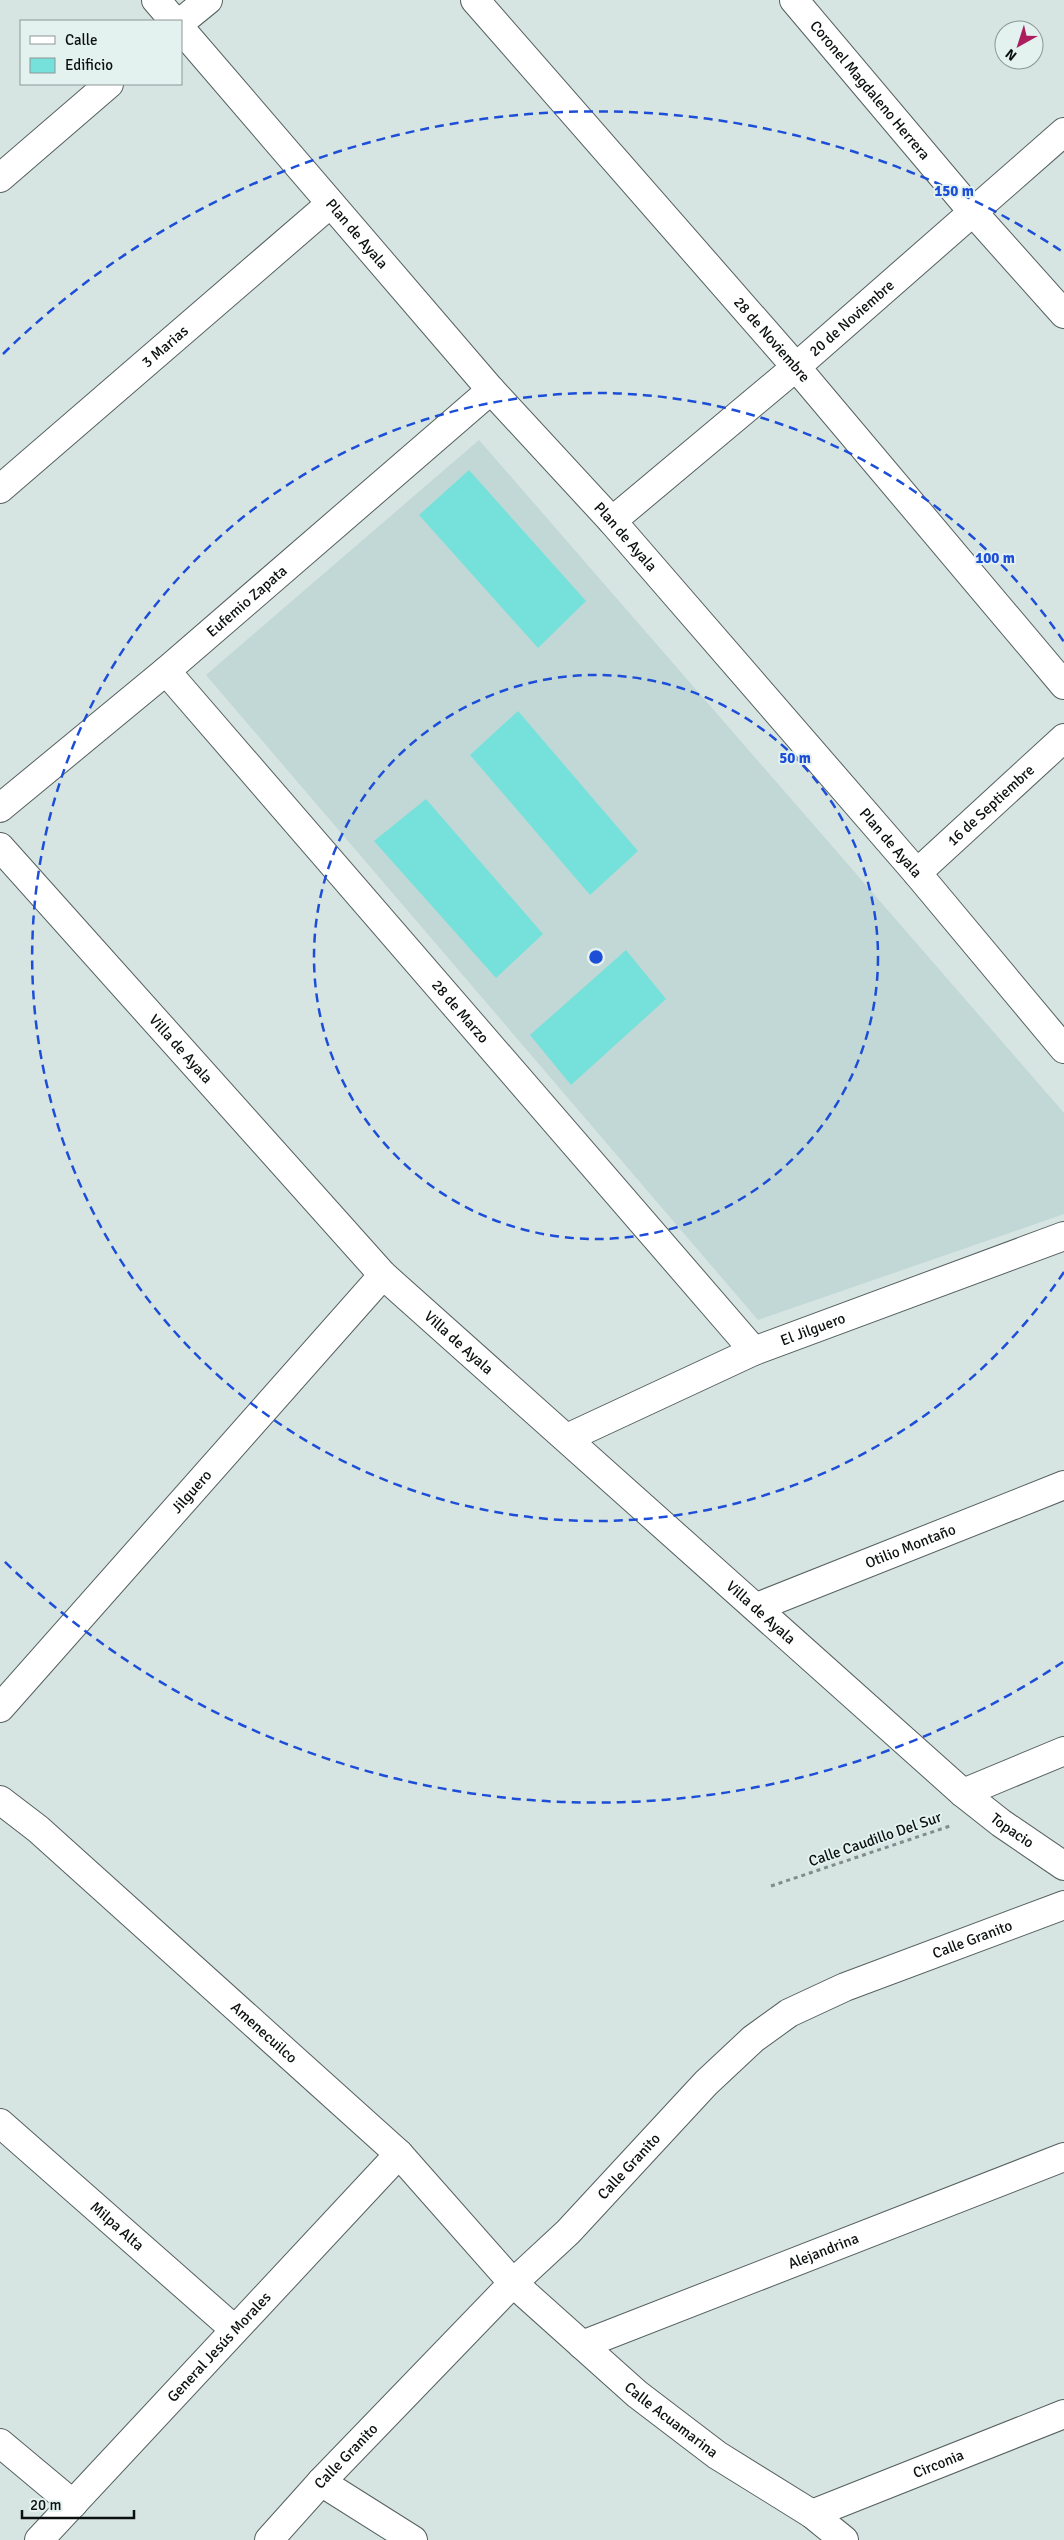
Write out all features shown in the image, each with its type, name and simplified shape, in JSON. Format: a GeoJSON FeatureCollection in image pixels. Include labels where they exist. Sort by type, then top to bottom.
{"type":"FeatureCollection","features":[{"type":"Feature","properties":{"kind":"street"},"geometry":{"type":"LineString","coordinates":[[156,0],[173,20]]}},
{"type":"Feature","properties":{"kind":"street"},"geometry":{"type":"LineString","coordinates":[[182,21],[208,0]]}},
{"type":"Feature","properties":{"kind":"street","name":"28 de Noviembre"},"geometry":{"type":"LineString","coordinates":[[475,0],[796,366],[1064,685]]}},
{"type":"Feature","properties":{"kind":"street","name":"Coronel Magdaleno Herrera"},"geometry":{"type":"LineString","coordinates":[[794,0],[972,211],[1064,314]]}},
{"type":"Feature","properties":{"kind":"street","name":"Plan de Ayala"},"geometry":{"type":"LineString","coordinates":[[182,30],[492,390],[612,521],[917,873],[1064,1049]]}},
{"type":"Feature","properties":{"kind":"street"},"geometry":{"type":"LineString","coordinates":[[0,178],[108,85]]}},
{"type":"Feature","properties":{"kind":"street","name":"20 de Noviembre"},"geometry":{"type":"LineString","coordinates":[[612,521],[796,366],[1064,132]]}},
{"type":"Feature","properties":{"kind":"street","name":"3 Marias"},"geometry":{"type":"LineString","coordinates":[[0,489],[330,204]]}},
{"type":"Feature","properties":{"kind":"street","name":"Eufemio Zapata"},"geometry":{"type":"LineString","coordinates":[[0,808],[166,671],[492,390]]}},
{"type":"Feature","properties":{"kind":"street","name":"28 de Marzo"},"geometry":{"type":"LineString","coordinates":[[166,671],[754,1352]]}},
{"type":"Feature","properties":{"kind":"street","name":"16 de Septiembre"},"geometry":{"type":"LineString","coordinates":[[917,873],[1064,738]]}},
{"type":"Feature","properties":{"kind":"street","name":"Villa de Ayala"},"geometry":{"type":"LineString","coordinates":[[0,847],[383,1275],[757,1607],[963,1793]]}},
{"type":"Feature","properties":{"kind":"street","name":"El Jilguero"},"geometry":{"type":"LineString","coordinates":[[567,1438],[754,1352],[1064,1236]]}},
{"type":"Feature","properties":{"kind":"street","name":"Jilguero"},"geometry":{"type":"LineString","coordinates":[[0,1708],[383,1275]]}},
{"type":"Feature","properties":{"kind":"street","name":"Otilio Montaño"},"geometry":{"type":"LineString","coordinates":[[757,1607],[1064,1485]]}},
{"type":"Feature","properties":{"kind":"street"},"geometry":{"type":"LineString","coordinates":[[963,1793],[1064,1751]]}},
{"type":"Feature","properties":{"kind":"street","name":"Topacio"},"geometry":{"type":"LineString","coordinates":[[963,1793],[987,1813],[1064,1866]]}},
{"type":"Feature","properties":{"kind":"street","name":"Amenecuilco"},"geometry":{"type":"LineString","coordinates":[[0,1800],[38,1829],[399,2154],[512,2282]]}},
{"type":"Feature","properties":{"kind":"street","name":"Calle Granito"},"geometry":{"type":"LineString","coordinates":[[269,2540],[321,2482],[512,2282],[568,2232],[706,2083],[753,2039],[789,2012],[845,1987],[1064,1905]]}},
{"type":"Feature","properties":{"kind":"street","name":"Milpa Alta"},"geometry":{"type":"LineString","coordinates":[[0,2123],[234,2329]]}},
{"type":"Feature","properties":{"kind":"street","name":"General Jesús Morales"},"geometry":{"type":"LineString","coordinates":[[39,2540],[399,2154]]}},
{"type":"Feature","properties":{"kind":"street","name":"Alejandrina"},"geometry":{"type":"LineString","coordinates":[[582,2345],[1064,2157]]}},
{"type":"Feature","properties":{"kind":"street","name":"Calle Acuamarina"},"geometry":{"type":"LineString","coordinates":[[512,2282],[637,2394],[716,2455],[812,2514],[844,2540]]}},
{"type":"Feature","properties":{"kind":"street","name":"Circonia"},"geometry":{"type":"LineString","coordinates":[[812,2514],[1064,2414]]}},
{"type":"Feature","properties":{"kind":"street"},"geometry":{"type":"LineString","coordinates":[[0,2442],[73,2504]]}},
{"type":"Feature","properties":{"kind":"street"},"geometry":{"type":"LineString","coordinates":[[321,2482],[413,2540]]}},
{"type":"Feature","properties":{"kind":"path","name":"Calle Caudillo Del Sur"},"geometry":{"type":"LineString","coordinates":[[771,1886],[987,1813]]}},
{"type":"Feature","properties":{"kind":"shaded area"},"geometry":{"type":"Polygon","coordinates":[[[479,440],[1064,1113],[1064,1214],[758,1320],[206,675],[479,440]]]}},
{"type":"Feature","properties":{"kind":"building"},"geometry":{"type":"Polygon","coordinates":[[[469,470],[586,601],[538,648],[419,515],[469,470]]]}},
{"type":"Feature","properties":{"kind":"building"},"geometry":{"type":"Polygon","coordinates":[[[518,711],[638,851],[590,895],[470,755],[518,711]]]}},
{"type":"Feature","properties":{"kind":"building"},"geometry":{"type":"Polygon","coordinates":[[[426,799],[543,934],[496,978],[374,841],[426,799]]]}},
{"type":"Feature","properties":{"kind":"building"},"geometry":{"type":"Polygon","coordinates":[[[626,950],[666,999],[571,1085],[530,1035],[626,950]]]}}]}
